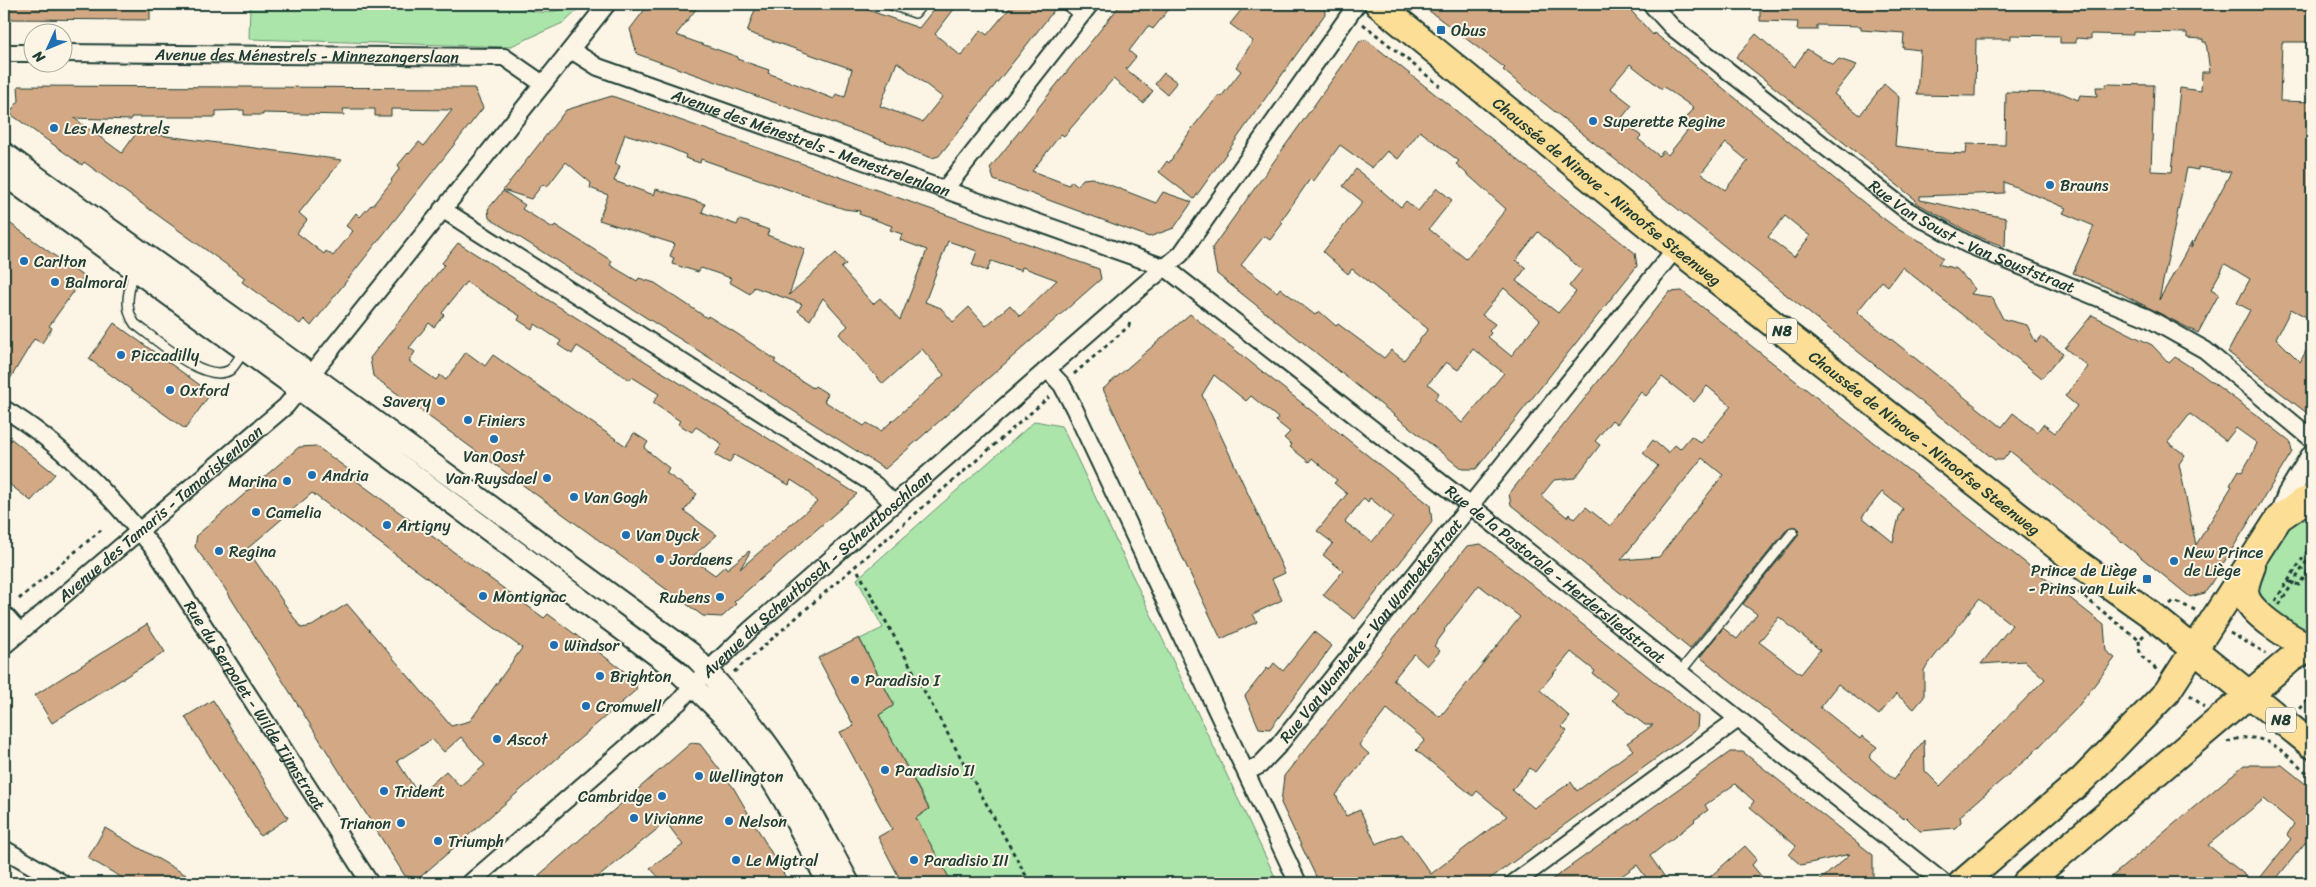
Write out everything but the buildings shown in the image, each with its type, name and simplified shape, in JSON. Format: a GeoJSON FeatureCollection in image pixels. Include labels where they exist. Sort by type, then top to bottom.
{"type":"FeatureCollection","features":[{"type":"Feature","properties":{"kind":"main road","name":"Chaussée de Ninove - Ninoofse Steenweg"},"geometry":{"type":"LineString","coordinates":[[1378,4],[1676,248],[2074,559],[2138,604],[2312,745]]}},
{"type":"Feature","properties":{"kind":"main road"},"geometry":{"type":"LineString","coordinates":[[1962,883],[2000,852],[2112,751],[2166,692],[2278,518],[2302,502],[2312,498]]}},
{"type":"Feature","properties":{"kind":"main road"},"geometry":{"type":"LineString","coordinates":[[2257,549],[2245,589],[2250,606],[2271,613],[2286,636],[2312,647]]}},
{"type":"Feature","properties":{"kind":"main road"},"geometry":{"type":"LineString","coordinates":[[2026,883],[2292,658],[2312,647]]}},
{"type":"Feature","properties":{"kind":"street","name":"Avenue du Scheutbosch - Scheutboschlaan"},"geometry":{"type":"LineString","coordinates":[[470,883],[679,702],[692,686],[750,630],[1141,286],[1166,268],[1181,254],[1357,4]]}},
{"type":"Feature","properties":{"kind":"street","name":"Rue Van Soust - Van Souststraat"},"geometry":{"type":"LineString","coordinates":[[1651,4],[1672,27],[1905,209],[1967,244],[2148,318],[2205,350],[2312,439]]}},
{"type":"Feature","properties":{"kind":"street","name":"Avenue des Tamaris - Tamariskenlaan"},"geometry":{"type":"LineString","coordinates":[[4,646],[286,406],[605,5]]}},
{"type":"Feature","properties":{"kind":"street"},"geometry":{"type":"LineString","coordinates":[[945,189],[1085,10]]}},
{"type":"Feature","properties":{"kind":"street","name":"Avenue des Ménestrels - Menestrelenlaan"},"geometry":{"type":"LineString","coordinates":[[571,50],[598,67],[1166,268]]}},
{"type":"Feature","properties":{"kind":"street"},"geometry":{"type":"LineString","coordinates":[[4,53],[22,53]]}},
{"type":"Feature","properties":{"kind":"street","name":"Avenue des Ménestrels - Minnezangerslaan"},"geometry":{"type":"LineString","coordinates":[[72,53],[504,57],[543,84]]}},
{"type":"Feature","properties":{"kind":"street"},"geometry":{"type":"LineString","coordinates":[[4,153],[672,637],[708,670],[734,698],[771,747],[798,790],[849,883]]}},
{"type":"Feature","properties":{"kind":"street"},"geometry":{"type":"LineString","coordinates":[[4,176],[638,639],[720,711],[768,773],[791,811],[828,883]]}},
{"type":"Feature","properties":{"kind":"street"},"geometry":{"type":"LineString","coordinates":[[442,208],[875,485],[894,504]]}},
{"type":"Feature","properties":{"kind":"street","name":"Rue Van Wambeke - Van Wambekestraat"},"geometry":{"type":"LineString","coordinates":[[1246,772],[1260,765],[1278,746],[1676,248]]}},
{"type":"Feature","properties":{"kind":"street","name":"Rue de la Pastorale - Herdersliedstraat"},"geometry":{"type":"LineString","coordinates":[[1166,268],[1471,506],[1944,883]]}},
{"type":"Feature","properties":{"kind":"street"},"geometry":{"type":"LineString","coordinates":[[1047,369],[1062,385],[1298,883]]}},
{"type":"Feature","properties":{"kind":"street","name":"Rue du Serpolet - Wilde Tijmstraat"},"geometry":{"type":"LineString","coordinates":[[4,409],[57,448],[122,510],[155,550],[370,883]]}},
{"type":"Feature","properties":{"kind":"street"},"geometry":{"type":"LineString","coordinates":[[2278,518],[2288,494],[2312,455]]}},
{"type":"Feature","properties":{"kind":"street"},"geometry":{"type":"LineString","coordinates":[[4,614],[20,632]]}},
{"type":"Feature","properties":{"kind":"street"},"geometry":{"type":"LineString","coordinates":[[1514,883],[1738,719]]}},
{"type":"Feature","properties":{"kind":"street"},"geometry":{"type":"LineString","coordinates":[[4,849],[62,883]]}},
{"type":"Feature","properties":{"kind":"lane"},"geometry":{"type":"LineString","coordinates":[[889,4],[914,13],[922,4]]}},
{"type":"Feature","properties":{"kind":"lane"},"geometry":{"type":"LineString","coordinates":[[1065,4],[1085,10]]}},
{"type":"Feature","properties":{"kind":"lane"},"geometry":{"type":"LineString","coordinates":[[134,271],[127,305],[129,315],[135,324],[192,364],[208,372],[218,373],[231,369],[244,351]]}},
{"type":"Feature","properties":{"kind":"lane"},"geometry":{"type":"LineString","coordinates":[[1680,672],[1792,532]]}},
{"type":"Feature","properties":{"kind":"path"},"geometry":{"type":"LineString","coordinates":[[738,670],[1129,326]]}},
{"type":"Feature","properties":{"kind":"path"},"geometry":{"type":"LineString","coordinates":[[19,599],[101,530]]}},
{"type":"Feature","properties":{"kind":"path"},"geometry":{"type":"LineString","coordinates":[[2253,645],[2288,581],[2312,544]]}},
{"type":"Feature","properties":{"kind":"path"},"geometry":{"type":"LineString","coordinates":[[2271,613],[2312,553]]}},
{"type":"Feature","properties":{"kind":"path"},"geometry":{"type":"LineString","coordinates":[[2288,581],[2298,585],[2312,565]]}},
{"type":"Feature","properties":{"kind":"path"},"geometry":{"type":"LineString","coordinates":[[858,571],[1030,883]]}},
{"type":"Feature","properties":{"kind":"path"},"geometry":{"type":"LineString","coordinates":[[2312,678],[2309,680],[2308,699],[2312,703]]}},
{"type":"Feature","properties":{"kind":"path"},"geometry":{"type":"LineString","coordinates":[[2240,737],[2266,740],[2312,777]]}},
{"type":"Feature","properties":{"kind":"green space"},"geometry":{"type":"Polygon","coordinates":[[[250,4],[515,4],[528,10],[542,12],[556,11],[568,4],[579,4],[582,6],[565,22],[509,47],[249,39],[250,4]]]}},
{"type":"Feature","properties":{"kind":"green space"},"geometry":{"type":"Polygon","coordinates":[[[1035,421],[1061,426],[1066,435],[1278,883],[951,883],[916,818],[929,808],[879,715],[893,703],[860,639],[883,628],[857,579],[1035,421]]]}},
{"type":"Feature","properties":{"kind":"green space"},"geometry":{"type":"Polygon","coordinates":[[[2312,509],[2312,633],[2293,632],[2257,594],[2259,575],[2293,522],[2312,509]]]}},
{"type":"Feature","properties":{"kind":"place","name":"Obus"},"geometry":{"type":"Point","coordinates":[1441,30]}},
{"type":"Feature","properties":{"kind":"place","name":"Superette Regine"},"geometry":{"type":"Point","coordinates":[1593,121]}},
{"type":"Feature","properties":{"kind":"place","name":"Les Menestrels"},"geometry":{"type":"Point","coordinates":[54,128]}},
{"type":"Feature","properties":{"kind":"place","name":"Brauns"},"geometry":{"type":"Point","coordinates":[2050,185]}},
{"type":"Feature","properties":{"kind":"place","name":"Carlton"},"geometry":{"type":"Point","coordinates":[24,261]}},
{"type":"Feature","properties":{"kind":"place","name":"Balmoral"},"geometry":{"type":"Point","coordinates":[55,282]}},
{"type":"Feature","properties":{"kind":"place","name":"Piccadilly"},"geometry":{"type":"Point","coordinates":[121,355]}},
{"type":"Feature","properties":{"kind":"place","name":"Oxford"},"geometry":{"type":"Point","coordinates":[170,390]}},
{"type":"Feature","properties":{"kind":"place","name":"Savery"},"geometry":{"type":"Point","coordinates":[441,401]}},
{"type":"Feature","properties":{"kind":"place","name":"Finiers"},"geometry":{"type":"Point","coordinates":[468,420]}},
{"type":"Feature","properties":{"kind":"place","name":"Van Oost"},"geometry":{"type":"Point","coordinates":[494,439]}},
{"type":"Feature","properties":{"kind":"place","name":"Andria"},"geometry":{"type":"Point","coordinates":[312,475]}},
{"type":"Feature","properties":{"kind":"place","name":"Van Ruysdael"},"geometry":{"type":"Point","coordinates":[547,478]}},
{"type":"Feature","properties":{"kind":"place","name":"Marina"},"geometry":{"type":"Point","coordinates":[287,481]}},
{"type":"Feature","properties":{"kind":"place","name":"Van Gogh"},"geometry":{"type":"Point","coordinates":[574,497]}},
{"type":"Feature","properties":{"kind":"place","name":"Camelia"},"geometry":{"type":"Point","coordinates":[256,512]}},
{"type":"Feature","properties":{"kind":"place","name":"Artigny"},"geometry":{"type":"Point","coordinates":[387,525]}},
{"type":"Feature","properties":{"kind":"place","name":"Van Dyck"},"geometry":{"type":"Point","coordinates":[626,535]}},
{"type":"Feature","properties":{"kind":"place","name":"Regina"},"geometry":{"type":"Point","coordinates":[219,551]}},
{"type":"Feature","properties":{"kind":"place","name":"Jordaens"},"geometry":{"type":"Point","coordinates":[660,559]}},
{"type":"Feature","properties":{"kind":"place","name":"New Prince de Liège"},"geometry":{"type":"Point","coordinates":[2174,561]}},
{"type":"Feature","properties":{"kind":"place","name":"Prince de Liège - Prins van Luik"},"geometry":{"type":"Point","coordinates":[2147,579]}},
{"type":"Feature","properties":{"kind":"place","name":"Montignac"},"geometry":{"type":"Point","coordinates":[483,596]}},
{"type":"Feature","properties":{"kind":"place","name":"Rubens"},"geometry":{"type":"Point","coordinates":[720,597]}},
{"type":"Feature","properties":{"kind":"place","name":"Windsor"},"geometry":{"type":"Point","coordinates":[554,645]}},
{"type":"Feature","properties":{"kind":"place","name":"Brighton"},"geometry":{"type":"Point","coordinates":[600,676]}},
{"type":"Feature","properties":{"kind":"place","name":"Paradisio I"},"geometry":{"type":"Point","coordinates":[855,680]}},
{"type":"Feature","properties":{"kind":"place","name":"Cromwell"},"geometry":{"type":"Point","coordinates":[586,706]}},
{"type":"Feature","properties":{"kind":"place","name":"Ascot"},"geometry":{"type":"Point","coordinates":[497,739]}},
{"type":"Feature","properties":{"kind":"place","name":"Paradisio II"},"geometry":{"type":"Point","coordinates":[885,770]}},
{"type":"Feature","properties":{"kind":"place","name":"Wellington"},"geometry":{"type":"Point","coordinates":[699,776]}},
{"type":"Feature","properties":{"kind":"place","name":"Trident"},"geometry":{"type":"Point","coordinates":[384,791]}},
{"type":"Feature","properties":{"kind":"place","name":"Cambridge"},"geometry":{"type":"Point","coordinates":[662,796]}},
{"type":"Feature","properties":{"kind":"place","name":"Vivianne"},"geometry":{"type":"Point","coordinates":[634,818]}},
{"type":"Feature","properties":{"kind":"place","name":"Nelson"},"geometry":{"type":"Point","coordinates":[729,821]}},
{"type":"Feature","properties":{"kind":"place","name":"Trianon"},"geometry":{"type":"Point","coordinates":[401,823]}},
{"type":"Feature","properties":{"kind":"place","name":"Triumph"},"geometry":{"type":"Point","coordinates":[438,841]}},
{"type":"Feature","properties":{"kind":"place","name":"Le Migtral"},"geometry":{"type":"Point","coordinates":[736,860]}},
{"type":"Feature","properties":{"kind":"place","name":"Paradisio III"},"geometry":{"type":"Point","coordinates":[914,860]}}]}
